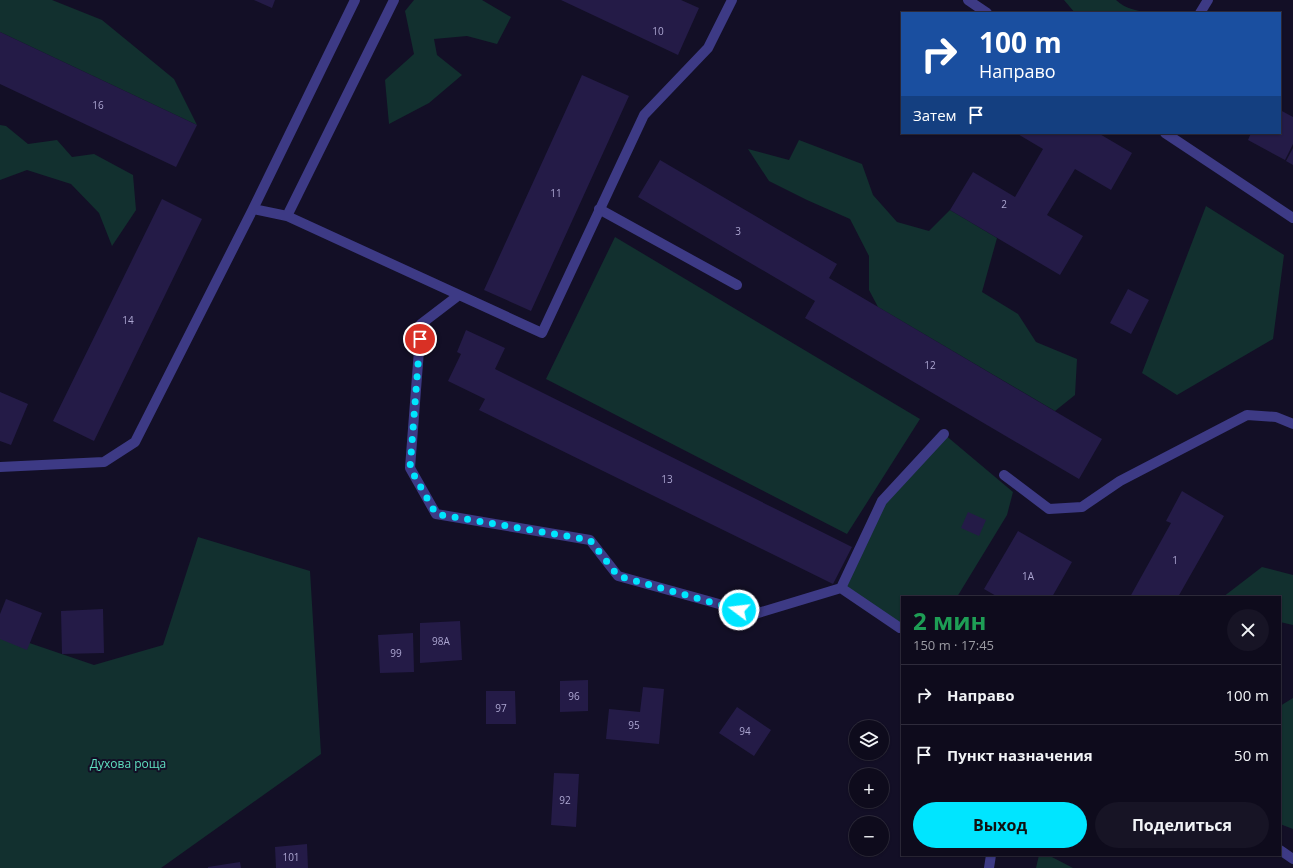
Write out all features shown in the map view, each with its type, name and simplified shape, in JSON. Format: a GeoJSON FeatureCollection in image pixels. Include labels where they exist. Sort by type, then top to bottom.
{"type":"FeatureCollection","features":[{"type":"Feature","properties":{"kind":"street"},"geometry":{"type":"LineString","coordinates":[[0,467],[104,462],[135,442],[253,209],[355,0]]}},
{"type":"Feature","properties":{"kind":"street"},"geometry":{"type":"LineString","coordinates":[[287,216],[394,0]]}},
{"type":"Feature","properties":{"kind":"street"},"geometry":{"type":"LineString","coordinates":[[253,209],[287,216],[542,333],[644,115],[708,48],[732,0]]}},
{"type":"Feature","properties":{"kind":"street"},"geometry":{"type":"LineString","coordinates":[[968,0],[986,12]]}},
{"type":"Feature","properties":{"kind":"street"},"geometry":{"type":"LineString","coordinates":[[1201,12],[1208,0]]}},
{"type":"Feature","properties":{"kind":"street"},"geometry":{"type":"LineString","coordinates":[[1166,134],[1293,218]]}},
{"type":"Feature","properties":{"kind":"street"},"geometry":{"type":"LineString","coordinates":[[599,209],[737,285]]}},
{"type":"Feature","properties":{"kind":"street"},"geometry":{"type":"LineString","coordinates":[[459,295],[421,324],[410,468],[436,514],[590,540],[618,576],[755,614],[841,588],[882,501],[944,434]]}},
{"type":"Feature","properties":{"kind":"street"},"geometry":{"type":"LineString","coordinates":[[1004,475],[1049,509],[1082,507],[1120,481],[1247,416],[1276,417],[1293,424]]}},
{"type":"Feature","properties":{"kind":"street"},"geometry":{"type":"LineString","coordinates":[[841,588],[901,628]]}},
{"type":"Feature","properties":{"kind":"street"},"geometry":{"type":"LineString","coordinates":[[1281,851],[1293,859]]}},
{"type":"Feature","properties":{"kind":"street"},"geometry":{"type":"LineString","coordinates":[[990,868],[991,856]]}},
{"type":"Feature","properties":{"kind":"green space"},"geometry":{"type":"Polygon","coordinates":[[[0,0],[52,0],[102,20],[174,79],[197,125],[0,32],[0,0]]]}},
{"type":"Feature","properties":{"kind":"green space"},"geometry":{"type":"Polygon","coordinates":[[[414,0],[482,0],[511,17],[497,44],[467,36],[434,39],[437,55],[462,75],[429,103],[389,124],[385,80],[414,54],[405,11],[414,0]]]}},
{"type":"Feature","properties":{"kind":"green space"},"geometry":{"type":"Polygon","coordinates":[[[1064,0],[1116,0],[1124,6],[1146,12],[1074,12],[1064,0]]]}},
{"type":"Feature","properties":{"kind":"green space"},"geometry":{"type":"Polygon","coordinates":[[[0,125],[6,126],[28,144],[57,140],[72,157],[94,154],[133,175],[136,210],[112,246],[99,213],[71,184],[27,170],[0,180],[0,125]]]}},
{"type":"Feature","properties":{"kind":"green space"},"geometry":{"type":"Polygon","coordinates":[[[799,140],[862,164],[873,195],[897,222],[929,231],[950,210],[997,238],[982,292],[1018,314],[1036,342],[1077,359],[1075,395],[1055,411],[878,307],[869,290],[869,256],[850,219],[769,181],[748,149],[789,160],[799,140]]]}},
{"type":"Feature","properties":{"kind":"green space"},"geometry":{"type":"Polygon","coordinates":[[[1206,206],[1284,255],[1273,339],[1177,395],[1142,373],[1206,206]]]}},
{"type":"Feature","properties":{"kind":"green space"},"geometry":{"type":"Polygon","coordinates":[[[615,237],[920,419],[847,534],[546,379],[615,237]]]}},
{"type":"Feature","properties":{"kind":"green space"},"geometry":{"type":"Polygon","coordinates":[[[944,434],[1013,492],[1007,515],[958,596],[901,596],[901,626],[841,588],[882,501],[944,434]]]}},
{"type":"Feature","properties":{"kind":"green space","name":"Духова роща"},"geometry":{"type":"Polygon","coordinates":[[[198,537],[310,571],[321,754],[161,868],[0,868],[0,633],[94,665],[163,645],[198,537]]]}},
{"type":"Feature","properties":{"kind":"green space"},"geometry":{"type":"Polygon","coordinates":[[[1262,567],[1293,575],[1293,625],[1281,622],[1281,596],[1224,596],[1262,567]]]}},
{"type":"Feature","properties":{"kind":"green space"},"geometry":{"type":"Polygon","coordinates":[[[1293,698],[1293,829],[1281,824],[1281,705],[1293,698]]]}},
{"type":"Feature","properties":{"kind":"green space"},"geometry":{"type":"Polygon","coordinates":[[[1039,856],[1050,856],[1073,868],[1036,868],[1039,856]]]}},
{"type":"Feature","properties":{"kind":"building"},"geometry":{"type":"Polygon","coordinates":[[[254,0],[275,0],[272,8],[254,0]]]}},
{"type":"Feature","properties":{"kind":"building"},"geometry":{"type":"Polygon","coordinates":[[[561,0],[681,0],[699,8],[678,55],[561,0]]]}},
{"type":"Feature","properties":{"kind":"building"},"geometry":{"type":"Polygon","coordinates":[[[0,32],[197,125],[176,167],[0,84],[0,32]]]}},
{"type":"Feature","properties":{"kind":"building"},"geometry":{"type":"Polygon","coordinates":[[[582,75],[629,96],[531,311],[484,290],[582,75]]]}},
{"type":"Feature","properties":{"kind":"building"},"geometry":{"type":"Polygon","coordinates":[[[1281,111],[1293,117],[1293,144],[1285,160],[1248,140],[1251,134],[1281,134],[1281,111]]]}},
{"type":"Feature","properties":{"kind":"building"},"geometry":{"type":"Polygon","coordinates":[[[1018,134],[1100,134],[1132,153],[1111,190],[1075,169],[1047,215],[1083,236],[1060,275],[950,210],[973,172],[1015,197],[1043,149],[1018,134]]]}},
{"type":"Feature","properties":{"kind":"building"},"geometry":{"type":"Polygon","coordinates":[[[1293,148],[1293,165],[1286,161],[1293,148]]]}},
{"type":"Feature","properties":{"kind":"building"},"geometry":{"type":"Polygon","coordinates":[[[660,160],[837,264],[829,278],[1102,439],[1079,479],[805,318],[815,301],[638,197],[660,160]]]}},
{"type":"Feature","properties":{"kind":"building"},"geometry":{"type":"Polygon","coordinates":[[[162,199],[202,219],[94,441],[53,421],[162,199]]]}},
{"type":"Feature","properties":{"kind":"building"},"geometry":{"type":"Polygon","coordinates":[[[1128,289],[1149,300],[1131,334],[1110,323],[1128,289]]]}},
{"type":"Feature","properties":{"kind":"building"},"geometry":{"type":"Polygon","coordinates":[[[466,330],[505,348],[495,369],[852,547],[833,584],[479,410],[485,399],[448,381],[461,354],[457,352],[466,330]]]}},
{"type":"Feature","properties":{"kind":"building"},"geometry":{"type":"Polygon","coordinates":[[[0,392],[28,404],[11,445],[0,441],[0,392]]]}},
{"type":"Feature","properties":{"kind":"building"},"geometry":{"type":"Polygon","coordinates":[[[1182,491],[1224,516],[1179,596],[1131,596],[1171,523],[1166,521],[1182,491]]]}},
{"type":"Feature","properties":{"kind":"building"},"geometry":{"type":"Polygon","coordinates":[[[968,512],[986,520],[979,536],[961,528],[968,512]]]}},
{"type":"Feature","properties":{"kind":"building"},"geometry":{"type":"Polygon","coordinates":[[[1018,531],[1072,562],[1053,596],[996,596],[984,589],[1018,531]]]}},
{"type":"Feature","properties":{"kind":"building"},"geometry":{"type":"Polygon","coordinates":[[[6,599],[42,613],[27,650],[0,639],[0,614],[6,599]]]}},
{"type":"Feature","properties":{"kind":"building"},"geometry":{"type":"Polygon","coordinates":[[[103,609],[104,653],[62,654],[61,611],[103,609]]]}},
{"type":"Feature","properties":{"kind":"building"},"geometry":{"type":"Polygon","coordinates":[[[460,621],[462,660],[420,663],[420,623],[460,621]]]}},
{"type":"Feature","properties":{"kind":"building"},"geometry":{"type":"Polygon","coordinates":[[[413,633],[414,672],[380,673],[378,635],[413,633]]]}},
{"type":"Feature","properties":{"kind":"building"},"geometry":{"type":"Polygon","coordinates":[[[588,680],[588,711],[560,712],[560,681],[588,680]]]}},
{"type":"Feature","properties":{"kind":"building"},"geometry":{"type":"Polygon","coordinates":[[[643,687],[664,689],[659,744],[606,739],[609,709],[640,712],[643,687]]]}},
{"type":"Feature","properties":{"kind":"building"},"geometry":{"type":"Polygon","coordinates":[[[486,691],[515,691],[516,724],[486,724],[486,691]]]}},
{"type":"Feature","properties":{"kind":"building"},"geometry":{"type":"Polygon","coordinates":[[[737,707],[771,730],[754,756],[719,733],[737,707]]]}},
{"type":"Feature","properties":{"kind":"building"},"geometry":{"type":"Polygon","coordinates":[[[554,773],[579,774],[576,827],[551,825],[554,773]]]}},
{"type":"Feature","properties":{"kind":"building"},"geometry":{"type":"Polygon","coordinates":[[[307,844],[308,868],[276,868],[275,847],[307,844]]]}},
{"type":"Feature","properties":{"kind":"building"},"geometry":{"type":"Polygon","coordinates":[[[240,862],[241,868],[208,868],[208,867],[240,862]]]}},
{"type":"Feature","properties":{"kind":"route"},"geometry":{"type":"LineString","coordinates":[[420,339],[410,468],[436,514],[590,540],[618,576],[739,610]]}}]}
